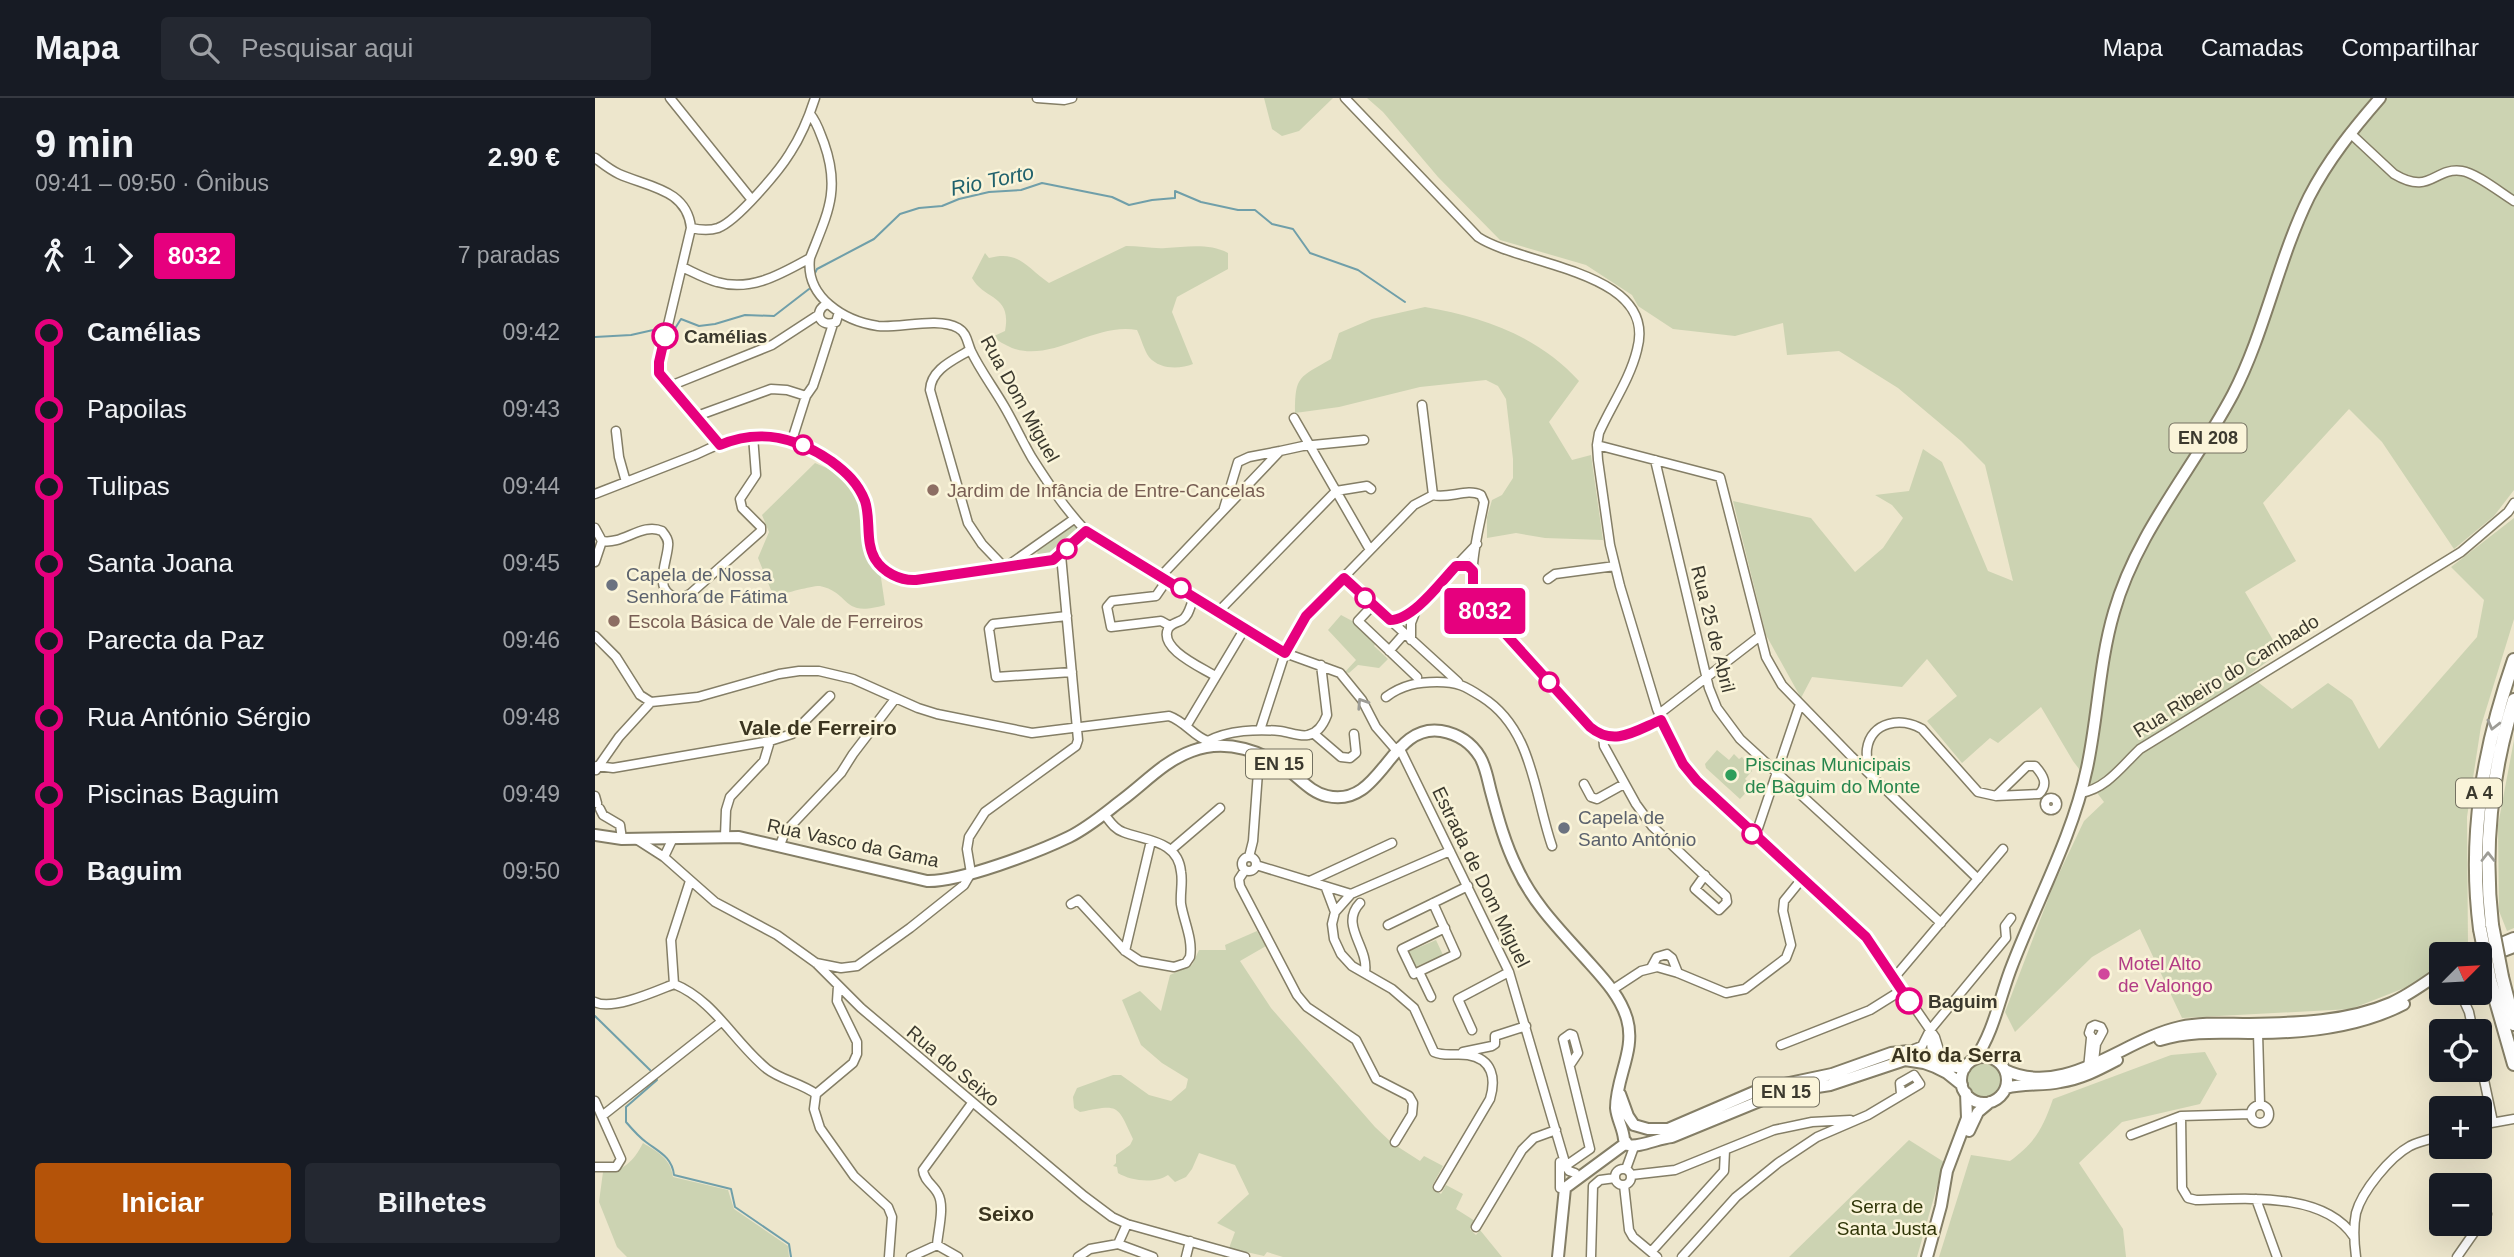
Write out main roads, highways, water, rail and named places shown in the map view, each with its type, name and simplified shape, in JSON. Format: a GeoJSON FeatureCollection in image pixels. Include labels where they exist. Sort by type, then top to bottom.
{"type":"FeatureCollection","features":[{"type":"Feature","properties":{"kind":"highway","name":"A 4"},"geometry":{"type":"LineString","coordinates":[[2514,660],[2495,718],[2479,792],[2475,866],[2514,1064]]}},
{"type":"Feature","properties":{"kind":"highway","name":"A 4"},"geometry":{"type":"LineString","coordinates":[[2486,927],[2491,809],[2497,761],[2514,700]]}},
{"type":"Feature","properties":{"kind":"highway","name":"A 4"},"geometry":{"type":"LineString","coordinates":[[2496,978],[2514,1024]]}},
{"type":"Feature","properties":{"kind":"main road","name":"EN 208"},"geometry":{"type":"LineString","coordinates":[[1975,1059],[1985,1045],[2010,972],[2057,860],[2081,793],[2113,613],[2128,573],[2144,537],[2235,391],[2308,199],[2325,167],[2380,98]]}},
{"type":"Feature","properties":{"kind":"main road","name":"Rua Vasco da Gama"},"geometry":{"type":"LineString","coordinates":[[595,835],[622,839],[725,836],[780,845],[927,881],[940,881],[971,873],[1070,836],[1104,814],[1167,762],[1209,744],[1259,753],[1275,761],[1312,789],[1331,797],[1351,794],[1367,785],[1380,773],[1398,748],[1420,733],[1433,730],[1451,733],[1472,746],[1482,762],[1510,854],[1524,883],[1538,904],[1612,990],[1625,1012],[1630,1032],[1629,1051],[1616,1110],[1630,1140]]}},
{"type":"Feature","properties":{"kind":"main road"},"geometry":{"type":"LineString","coordinates":[[2492,947],[2514,938]]}},
{"type":"Feature","properties":{"kind":"main road"},"geometry":{"type":"LineString","coordinates":[[2492,955],[2514,947]]}},
{"type":"Feature","properties":{"kind":"main road"},"geometry":{"type":"LineString","coordinates":[[2006,1088],[2019,1084],[2058,1083],[2139,1042],[2180,1027],[2203,1023],[2254,1028],[2267,1023],[2335,1018],[2372,1009],[2407,995],[2429,980]]}},
{"type":"Feature","properties":{"kind":"main road"},"geometry":{"type":"LineString","coordinates":[[1927,1257],[1947,1171],[1967,1118],[1962,1076],[1965,1068],[1975,1059],[1988,1057],[2018,1076],[2056,1076],[2182,1034],[2254,1028],[2327,1027],[2376,1017],[2429,988]]}},
{"type":"Feature","properties":{"kind":"main road","name":"EN 208"},"geometry":{"type":"LineString","coordinates":[[1997,1012],[1993,1047],[2002,1067]]}},
{"type":"Feature","properties":{"kind":"main road","name":"EN 15"},"geometry":{"type":"LineString","coordinates":[[1638,1126],[1668,1129],[1762,1089],[1813,1080],[1891,1053],[1909,1051],[1965,1068]]}},
{"type":"Feature","properties":{"kind":"main road","name":"EN 15"},"geometry":{"type":"LineString","coordinates":[[1630,1140],[1672,1137],[1779,1093],[1830,1085],[1896,1062],[1937,1060]]}},
{"type":"Feature","properties":{"kind":"main road","name":"EN 15"},"geometry":{"type":"LineString","coordinates":[[1937,1060],[1964,1089]]}},
{"type":"Feature","properties":{"kind":"main road"},"geometry":{"type":"LineString","coordinates":[[1945,1188],[1977,1112],[1998,1098],[2006,1088],[2007,1079],[2002,1067]]}},
{"type":"Feature","properties":{"kind":"main road"},"geometry":{"type":"LineString","coordinates":[[1964,1089],[1976,1101],[1990,1102]]}},
{"type":"Feature","properties":{"kind":"main road"},"geometry":{"type":"LineString","coordinates":[[1560,1223],[1558,1200],[1567,1169],[1630,1140],[1645,1138],[1628,1116],[1619,1091]]}},
{"type":"Feature","properties":{"kind":"main road"},"geometry":{"type":"LineString","coordinates":[[1630,1140],[1628,1127],[1638,1126]]}},
{"type":"Feature","properties":{"kind":"main road"},"geometry":{"type":"LineString","coordinates":[[1558,1257],[1565,1188],[1630,1140]]}},
{"type":"Feature","properties":{"kind":"waterway","name":"Rio Torto"},"geometry":{"type":"LineString","coordinates":[[815,273],[817,269],[874,239],[900,214],[919,208],[942,206],[989,192],[1021,190],[1042,183],[1112,197],[1129,205],[1175,198],[1175,191],[1201,202],[1238,210],[1255,210],[1272,224],[1293,229],[1310,253],[1358,270],[1405,302]]}},
{"type":"Feature","properties":{"kind":"waterway","name":"Rio Torto"},"geometry":{"type":"LineString","coordinates":[[671,328],[674,330],[681,319],[699,326],[745,315],[774,316],[809,289]]}},
{"type":"Feature","properties":{"kind":"waterway","name":"Rio Torto"},"geometry":{"type":"LineString","coordinates":[[595,337],[631,335],[662,328]]}},
{"type":"Feature","properties":{"kind":"waterway"},"geometry":{"type":"LineString","coordinates":[[595,1016],[650,1070]]}},
{"type":"Feature","properties":{"kind":"waterway"},"geometry":{"type":"LineString","coordinates":[[657,1080],[626,1107],[626,1122],[668,1159],[674,1175],[731,1189],[735,1207],[789,1244],[791,1257]]}},
{"type":"Feature","properties":{"kind":"place","name":"Camélias"},"geometry":{"type":"Point","coordinates":[665,336]}},
{"type":"Feature","properties":{"kind":"place","name":"Jardim de Infância de Entre-Cancelas"},"geometry":{"type":"Point","coordinates":[933,490]}},
{"type":"Feature","properties":{"kind":"place","name":"Capela de Nossa Senhora de Fátima"},"geometry":{"type":"Point","coordinates":[612,585]}},
{"type":"Feature","properties":{"kind":"place","name":"Escola Básica de Vale de Ferreiros"},"geometry":{"type":"Point","coordinates":[614,621]}},
{"type":"Feature","properties":{"kind":"place","name":"Piscinas Municipais de Baguim do Monte"},"geometry":{"type":"Point","coordinates":[1731,775]}},
{"type":"Feature","properties":{"kind":"place","name":"Capela de Santo António"},"geometry":{"type":"Point","coordinates":[1564,828]}},
{"type":"Feature","properties":{"kind":"place","name":"Motel Alto de Valongo"},"geometry":{"type":"Point","coordinates":[2104,974]}},
{"type":"Feature","properties":{"kind":"place","name":"Baguim"},"geometry":{"type":"Point","coordinates":[1909,1001]}},
{"type":"Feature","properties":{"kind":"district","name":"Vale de Ferreiro"},"geometry":{"type":"Point","coordinates":[818,727]}},
{"type":"Feature","properties":{"kind":"district","name":"Alto da Serra"},"geometry":{"type":"Point","coordinates":[1956,1054]}},
{"type":"Feature","properties":{"kind":"district","name":"Seixo"},"geometry":{"type":"Point","coordinates":[1006,1213]}},
{"type":"Feature","properties":{"kind":"park label","name":"Serra de Santa Justa"},"geometry":{"type":"Point","coordinates":[1887,1217]}}]}
